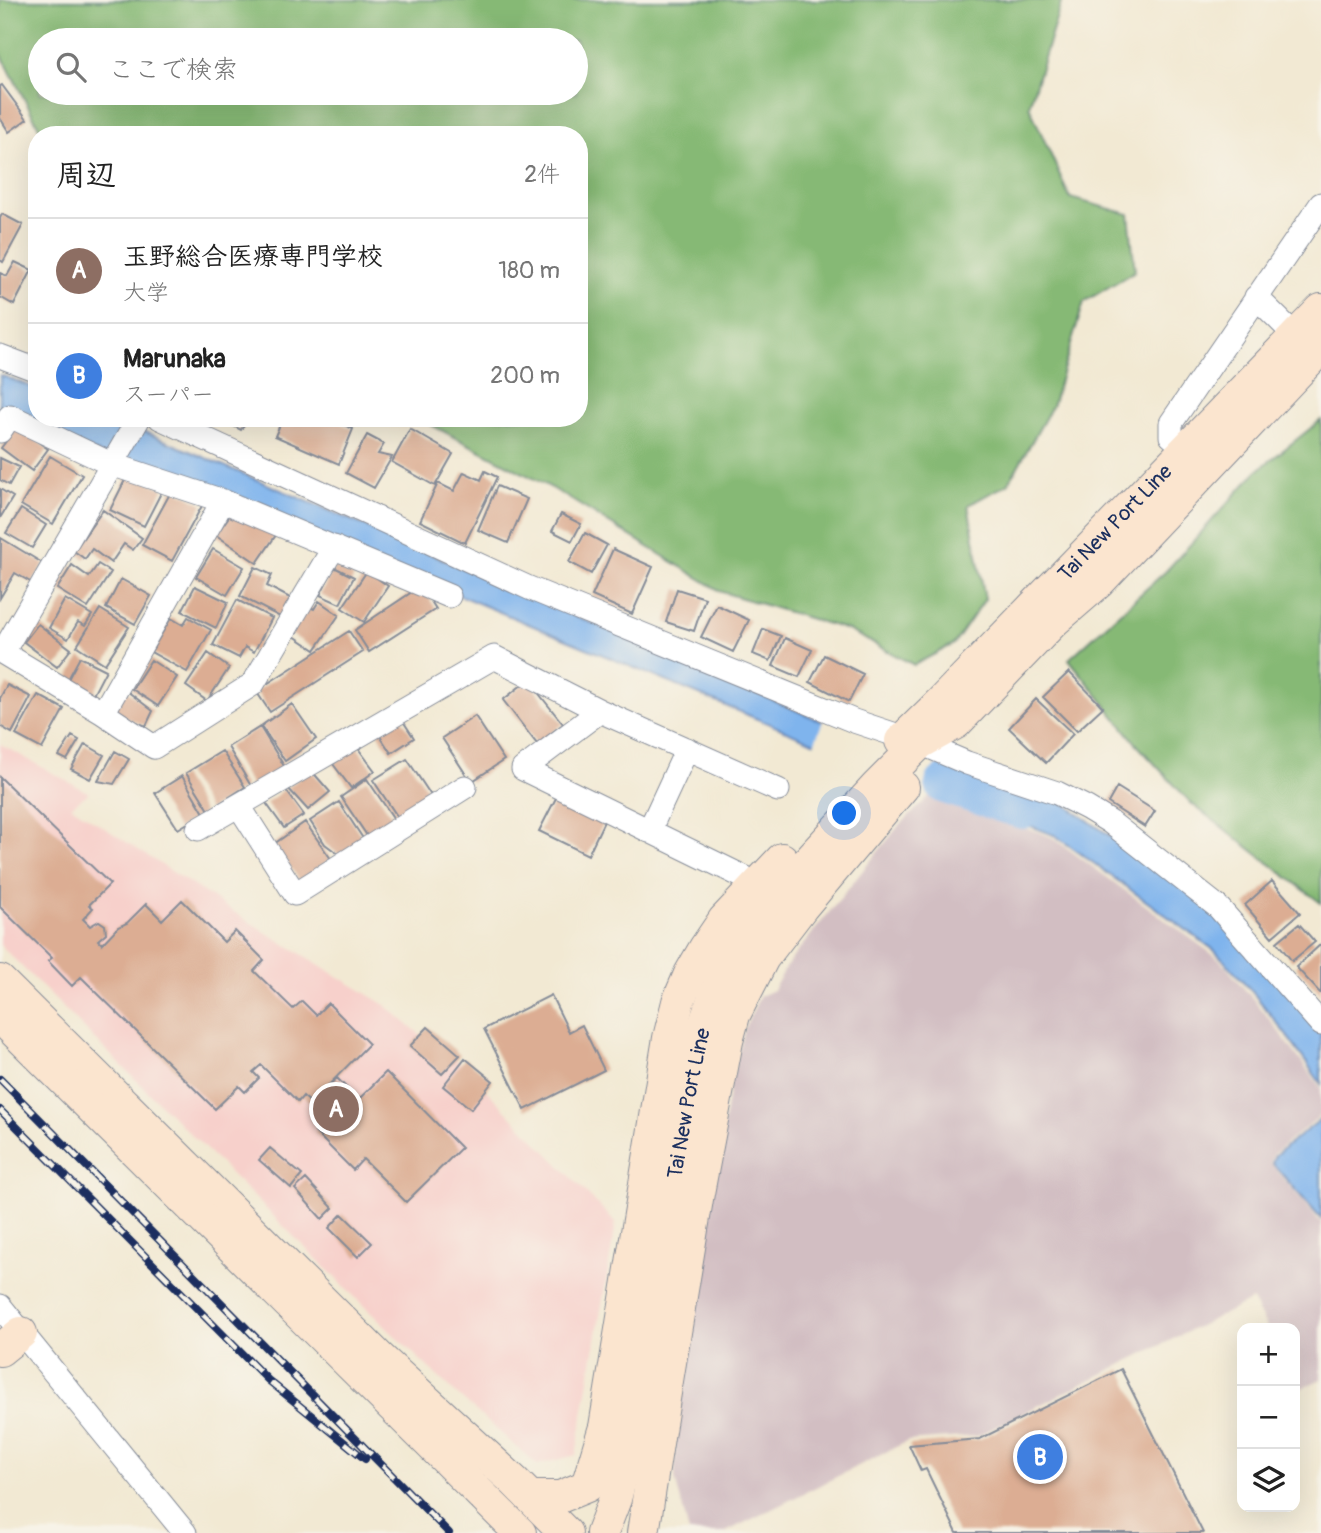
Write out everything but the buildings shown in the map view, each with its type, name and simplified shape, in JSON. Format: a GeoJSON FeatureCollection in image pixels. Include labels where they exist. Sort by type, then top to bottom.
{"type":"FeatureCollection","features":[{"type":"Feature","properties":{"kind":"main road","name":"Tai New Port Line"},"geometry":{"type":"LineString","coordinates":[[602,1533],[615,1499],[627,1452],[691,1083],[703,1029],[727,967],[748,931],[801,867],[946,715],[1098,583],[1197,458],[1311,346],[1321,310]]}},
{"type":"Feature","properties":{"kind":"main road"},"geometry":{"type":"LineString","coordinates":[[572,1533],[605,1427],[678,1002],[690,974],[724,920],[758,884],[888,776]]}},
{"type":"Feature","properties":{"kind":"main road"},"geometry":{"type":"LineString","coordinates":[[643,1532],[698,1193],[734,1015],[764,958],[802,907],[888,776]]}},
{"type":"Feature","properties":{"kind":"main road"},"geometry":{"type":"LineString","coordinates":[[0,981],[380,1359],[566,1533]]}},
{"type":"Feature","properties":{"kind":"main road"},"geometry":{"type":"LineString","coordinates":[[0,1017],[520,1533]]}},
{"type":"Feature","properties":{"kind":"main road"},"geometry":{"type":"LineString","coordinates":[[530,1497],[560,1497],[587,1486]]}},
{"type":"Feature","properties":{"kind":"street"},"geometry":{"type":"LineString","coordinates":[[1197,458],[1171,436],[1171,423],[1321,204]]}},
{"type":"Feature","properties":{"kind":"street"},"geometry":{"type":"LineString","coordinates":[[1256,297],[1311,346]]}},
{"type":"Feature","properties":{"kind":"street"},"geometry":{"type":"LineString","coordinates":[[0,356],[28,367]]}},
{"type":"Feature","properties":{"kind":"street"},"geometry":{"type":"LineString","coordinates":[[0,431],[10,416],[28,425]]}},
{"type":"Feature","properties":{"kind":"street"},"geometry":{"type":"LineString","coordinates":[[33,427],[111,464],[223,501],[449,596]]}},
{"type":"Feature","properties":{"kind":"street"},"geometry":{"type":"LineString","coordinates":[[134,427],[2,651],[154,747],[253,684],[334,547]]}},
{"type":"Feature","properties":{"kind":"street"},"geometry":{"type":"LineString","coordinates":[[179,427],[528,588],[916,747],[1057,793],[1087,808],[1110,822],[1217,907],[1321,1024]]}},
{"type":"Feature","properties":{"kind":"street"},"geometry":{"type":"LineString","coordinates":[[103,713],[223,501]]}},
{"type":"Feature","properties":{"kind":"street"},"geometry":{"type":"LineString","coordinates":[[198,829],[494,657],[600,710],[778,790]]}},
{"type":"Feature","properties":{"kind":"street"},"geometry":{"type":"LineString","coordinates":[[600,710],[523,769],[758,884]]}},
{"type":"Feature","properties":{"kind":"street"},"geometry":{"type":"LineString","coordinates":[[649,831],[687,749]]}},
{"type":"Feature","properties":{"kind":"street"},"geometry":{"type":"LineString","coordinates":[[239,806],[295,894],[465,787]]}},
{"type":"Feature","properties":{"kind":"street"},"geometry":{"type":"LineString","coordinates":[[0,1306],[10,1341],[173,1529]]}},
{"type":"Feature","properties":{"kind":"shaded area"},"geometry":{"type":"Polygon","coordinates":[[[0,744],[89,793],[71,806],[260,929],[384,1004],[435,1047],[441,1044],[616,1223],[576,1455],[537,1465],[452,1390],[0,945],[0,744]]]}},
{"type":"Feature","properties":{"kind":"shaded area"},"geometry":{"type":"Polygon","coordinates":[[[932,794],[1002,823],[1053,838],[1219,959],[1264,1012],[1321,1088],[1321,1115],[1273,1154],[1270,1163],[1321,1223],[1321,1379],[1300,1389],[1300,1323],[1264,1323],[1252,1300],[977,1436],[908,1441],[724,1533],[689,1533],[675,1478],[676,1404],[731,1081],[746,1025],[760,996],[773,990],[790,961],[897,828],[932,794]]]}},
{"type":"Feature","properties":{"kind":"green space"},"geometry":{"type":"Polygon","coordinates":[[[0,0],[1062,0],[1029,106],[1070,198],[1129,214],[1135,271],[1084,302],[1052,406],[1008,484],[968,505],[985,599],[954,644],[914,665],[848,630],[722,592],[552,488],[435,427],[588,427],[588,126],[38,126],[0,52],[0,0]]]}},
{"type":"Feature","properties":{"kind":"green space"},"geometry":{"type":"Polygon","coordinates":[[[1321,420],[1321,903],[1192,804],[1139,747],[1069,659],[1166,571],[1257,471],[1321,420]]]}},
{"type":"Feature","properties":{"kind":"water"},"geometry":{"type":"Polygon","coordinates":[[[0,375],[28,386],[28,422],[0,410],[0,375]]]}},
{"type":"Feature","properties":{"kind":"water"},"geometry":{"type":"Polygon","coordinates":[[[39,427],[133,427],[821,721],[957,768],[963,774],[954,795],[950,794],[948,798],[408,574],[101,454],[39,427]]]}},
{"type":"Feature","properties":{"kind":"water"},"geometry":{"type":"Polygon","coordinates":[[[975,770],[1060,801],[1215,909],[1321,1032],[1321,1084],[1270,1014],[1214,950],[1056,836],[964,804],[975,770]]]}},
{"type":"Feature","properties":{"kind":"water"},"geometry":{"type":"Polygon","coordinates":[[[1321,1119],[1321,1219],[1272,1163],[1275,1155],[1321,1119]]]}},
{"type":"Feature","properties":{"kind":"pier"},"geometry":{"type":"Polygon","coordinates":[[[824,718],[959,766],[930,793],[813,747],[824,718]]]}},
{"type":"Feature","properties":{"kind":"waterway"},"geometry":{"type":"LineString","coordinates":[[945,784],[1022,809]]}},
{"type":"Feature","properties":{"kind":"railway"},"geometry":{"type":"LineString","coordinates":[[0,1079],[449,1533]]}},
{"type":"Feature","properties":{"kind":"railway"},"geometry":{"type":"LineString","coordinates":[[0,1110],[268,1380],[365,1459]]}},
{"type":"Feature","properties":{"kind":"place","name":"玉野総合医療専門学校"},"geometry":{"type":"Point","coordinates":[336,1109]}},
{"type":"Feature","properties":{"kind":"place","name":"Marunaka"},"geometry":{"type":"Point","coordinates":[1040,1457]}}]}
